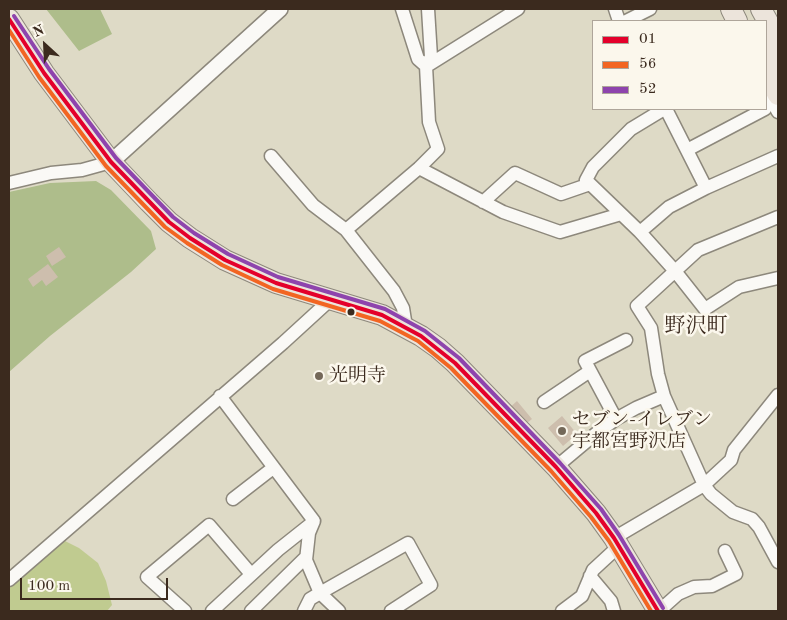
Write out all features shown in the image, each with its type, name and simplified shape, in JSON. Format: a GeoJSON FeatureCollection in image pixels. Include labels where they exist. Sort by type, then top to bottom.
{"type":"FeatureCollection","features":[{"type":"Feature","properties":{"kind":"highway"},"geometry":{"type":"LineString","coordinates":[[731,9],[737,20]]}},
{"type":"Feature","properties":{"kind":"highway"},"geometry":{"type":"LineString","coordinates":[[746,9],[752,20]]}},
{"type":"Feature","properties":{"kind":"highway"},"geometry":{"type":"LineString","coordinates":[[761,9],[778,40]]}},
{"type":"Feature","properties":{"kind":"highway"},"geometry":{"type":"LineString","coordinates":[[774,9],[778,17]]}},
{"type":"Feature","properties":{"kind":"highway"},"geometry":{"type":"LineString","coordinates":[[9,19],[44,73],[111,162],[169,222],[225,260],[276,283],[382,315],[406,327],[438,348],[455,363],[556,467],[596,513],[617,542],[658,611]]}},
{"type":"Feature","properties":{"kind":"highway"},"geometry":{"type":"LineString","coordinates":[[767,47],[778,68]]}},
{"type":"Feature","properties":{"kind":"highway"},"geometry":{"type":"LineString","coordinates":[[767,78],[772,106]]}},
{"type":"Feature","properties":{"kind":"street"},"geometry":{"type":"LineString","coordinates":[[9,183],[51,173],[82,170],[111,162],[280,9]]}},
{"type":"Feature","properties":{"kind":"street"},"geometry":{"type":"LineString","coordinates":[[402,9],[418,60],[426,66]]}},
{"type":"Feature","properties":{"kind":"street"},"geometry":{"type":"LineString","coordinates":[[346,230],[419,168],[438,149],[428,122],[426,66],[431,57],[428,9]]}},
{"type":"Feature","properties":{"kind":"street"},"geometry":{"type":"LineString","coordinates":[[426,66],[518,9]]}},
{"type":"Feature","properties":{"kind":"street"},"geometry":{"type":"LineString","coordinates":[[628,20],[650,9]]}},
{"type":"Feature","properties":{"kind":"street"},"geometry":{"type":"LineString","coordinates":[[720,9],[726,20]]}},
{"type":"Feature","properties":{"kind":"street"},"geometry":{"type":"LineString","coordinates":[[767,94],[772,106]]}},
{"type":"Feature","properties":{"kind":"street"},"geometry":{"type":"LineString","coordinates":[[663,110],[631,129],[593,167],[586,180],[640,232],[675,271],[705,309],[739,287],[778,278]]}},
{"type":"Feature","properties":{"kind":"street"},"geometry":{"type":"LineString","coordinates":[[666,110],[706,188]]}},
{"type":"Feature","properties":{"kind":"street"},"geometry":{"type":"LineString","coordinates":[[687,150],[764,110]]}},
{"type":"Feature","properties":{"kind":"street"},"geometry":{"type":"LineString","coordinates":[[271,156],[313,205],[346,230],[394,291],[404,308],[406,327]]}},
{"type":"Feature","properties":{"kind":"street"},"geometry":{"type":"LineString","coordinates":[[640,232],[668,207],[778,156]]}},
{"type":"Feature","properties":{"kind":"street"},"geometry":{"type":"LineString","coordinates":[[419,168],[503,212],[560,232],[621,214]]}},
{"type":"Feature","properties":{"kind":"street"},"geometry":{"type":"LineString","coordinates":[[483,202],[515,173],[561,194],[590,184]]}},
{"type":"Feature","properties":{"kind":"street"},"geometry":{"type":"LineString","coordinates":[[778,217],[698,250],[637,306],[650,328],[664,396],[704,485],[711,494],[733,512],[752,519],[759,527],[778,562]]}},
{"type":"Feature","properties":{"kind":"street"},"geometry":{"type":"LineString","coordinates":[[9,580],[330,300]]}},
{"type":"Feature","properties":{"kind":"street"},"geometry":{"type":"LineString","coordinates":[[616,419],[585,362],[626,340]]}},
{"type":"Feature","properties":{"kind":"street"},"geometry":{"type":"LineString","coordinates":[[544,402],[590,371]]}},
{"type":"Feature","properties":{"kind":"street"},"geometry":{"type":"LineString","coordinates":[[562,611],[582,596],[593,570],[617,542],[704,485],[731,460],[734,450],[778,395]]}},
{"type":"Feature","properties":{"kind":"street"},"geometry":{"type":"LineString","coordinates":[[220,396],[314,521]]}},
{"type":"Feature","properties":{"kind":"street"},"geometry":{"type":"LineString","coordinates":[[556,467],[616,419],[664,396]]}},
{"type":"Feature","properties":{"kind":"street"},"geometry":{"type":"LineString","coordinates":[[232,499],[273,468]]}},
{"type":"Feature","properties":{"kind":"street"},"geometry":{"type":"LineString","coordinates":[[314,521],[308,533],[306,560],[320,593],[339,611]]}},
{"type":"Feature","properties":{"kind":"street"},"geometry":{"type":"LineString","coordinates":[[212,611],[278,550],[314,521]]}},
{"type":"Feature","properties":{"kind":"street"},"geometry":{"type":"LineString","coordinates":[[185,611],[147,576],[209,525],[252,574]]}},
{"type":"Feature","properties":{"kind":"street"},"geometry":{"type":"LineString","coordinates":[[304,611],[310,599],[408,543],[431,585],[390,611]]}},
{"type":"Feature","properties":{"kind":"street"},"geometry":{"type":"LineString","coordinates":[[658,611],[678,594],[694,587],[712,586],[736,574],[725,551]]}},
{"type":"Feature","properties":{"kind":"street"},"geometry":{"type":"LineString","coordinates":[[250,611],[306,558]]}},
{"type":"Feature","properties":{"kind":"street"},"geometry":{"type":"LineString","coordinates":[[590,576],[610,602],[614,611]]}},
{"type":"Feature","properties":{"kind":"green space"},"geometry":{"type":"Polygon","coordinates":[[[46,9],[100,9],[112,34],[79,51],[46,9]]]}},
{"type":"Feature","properties":{"kind":"green space"},"geometry":{"type":"Polygon","coordinates":[[[96,181],[111,190],[151,231],[156,249],[131,272],[50,336],[9,372],[9,192],[50,183],[96,181]]]}},
{"type":"Feature","properties":{"kind":"green space"},"geometry":{"type":"Polygon","coordinates":[[[61,539],[79,548],[98,563],[106,581],[112,605],[107,611],[9,611],[9,584],[61,539]]]}},
{"type":"Feature","properties":{"kind":"building"},"geometry":{"type":"Polygon","coordinates":[[[59,247],[66,257],[52,266],[46,256],[59,247]]]}},
{"type":"Feature","properties":{"kind":"building"},"geometry":{"type":"Polygon","coordinates":[[[48,264],[58,277],[46,286],[42,280],[33,287],[28,279],[48,264]]]}},
{"type":"Feature","properties":{"kind":"building"},"geometry":{"type":"Polygon","coordinates":[[[517,401],[532,419],[522,427],[507,410],[517,401]]]}},
{"type":"Feature","properties":{"kind":"building","name":"セブン-イレブン 宇都宮野沢店"},"geometry":{"type":"Polygon","coordinates":[[[562,416],[577,434],[563,446],[548,428],[562,416]]]}},
{"type":"Feature","properties":{"kind":"transit line","name":"52"},"geometry":{"type":"LineString","coordinates":[[14,16],[49,69],[116,158],[173,217],[194,233],[228,254],[278,277],[385,309],[425,331],[459,358],[560,463],[601,509],[663,608]]}},
{"type":"Feature","properties":{"kind":"transit line","name":"01"},"geometry":{"type":"LineString","coordinates":[[9,19],[44,73],[111,162],[169,222],[225,260],[276,283],[382,315],[421,336],[455,363],[556,467],[596,513],[614,538],[658,611]]}},
{"type":"Feature","properties":{"kind":"transit line","name":"56"},"geometry":{"type":"LineString","coordinates":[[9,30],[39,77],[106,166],[165,227],[222,265],[273,289],[380,321],[418,341],[451,368],[551,471],[591,517],[609,541],[651,611]]}},
{"type":"Feature","properties":{"kind":"place","name":"光明寺"},"geometry":{"type":"Point","coordinates":[319,376]}},
{"type":"Feature","properties":{"kind":"place","name":"セブン-イレブン 宇都宮野沢店"},"geometry":{"type":"Point","coordinates":[562,431]}},
{"type":"Feature","properties":{"kind":"district","name":"野沢町"},"geometry":{"type":"Point","coordinates":[696,326]}}]}
